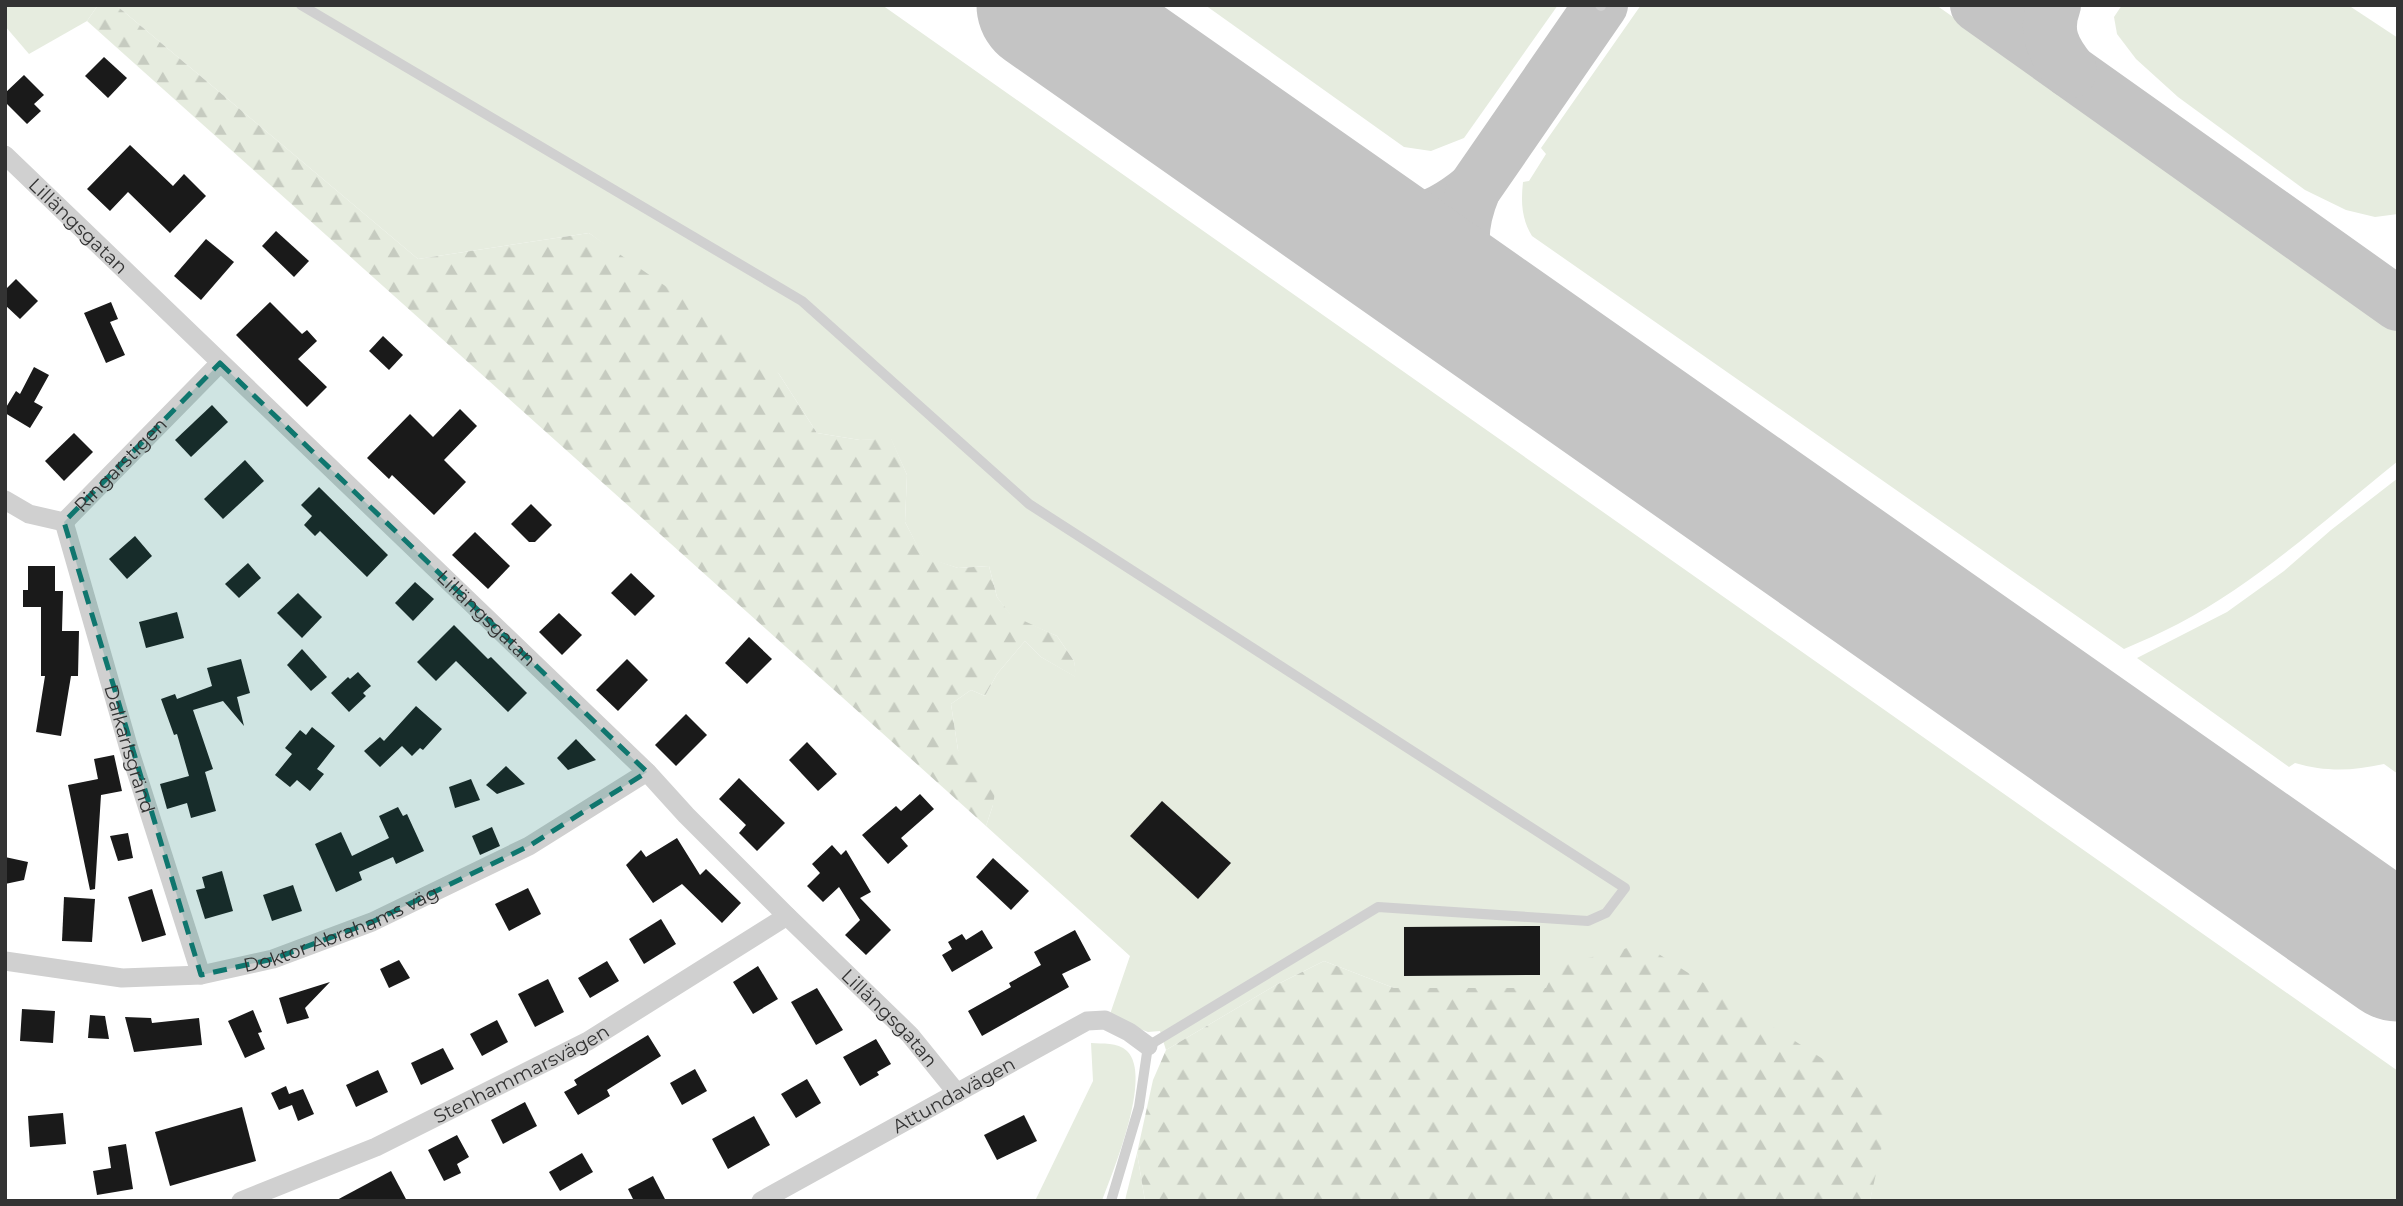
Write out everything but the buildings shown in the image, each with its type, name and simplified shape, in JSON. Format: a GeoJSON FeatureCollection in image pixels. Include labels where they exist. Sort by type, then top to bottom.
{"type":"FeatureCollection","features":[{"type":"Feature","properties":{"kind":"street","name":"Lillängsgatan"},"geometry":{"type":"LineString","coordinates":[[5,155],[647,772],[686,815],[910,1035],[957,1093]]}},
{"type":"Feature","properties":{"kind":"street","name":"Ringarstigen"},"geometry":{"type":"LineString","coordinates":[[5,500],[29,514],[64,522],[220,363]]}},
{"type":"Feature","properties":{"kind":"street","name":"Dalkarlsgränd"},"geometry":{"type":"LineString","coordinates":[[64,522],[129,749],[201,975]]}},
{"type":"Feature","properties":{"kind":"street","name":"Doktor Abrahams väg"},"geometry":{"type":"LineString","coordinates":[[5,961],[122,978],[201,975],[273,959],[372,922],[529,846],[647,772]]}},
{"type":"Feature","properties":{"kind":"street","name":"Stenhammarsvägen"},"geometry":{"type":"LineString","coordinates":[[241,1201],[376,1147],[588,1041],[787,916]]}},
{"type":"Feature","properties":{"kind":"street","name":"Attundavägen"},"geometry":{"type":"LineString","coordinates":[[761,1201],[1087,1021],[1105,1020],[1129,1032],[1148,1046]]}},
{"type":"Feature","properties":{"kind":"lane"},"geometry":{"type":"LineString","coordinates":[[301,5],[802,301],[1029,505],[1625,888],[1606,913],[1588,921],[1378,907],[1148,1046],[1139,1107],[1111,1201]]}},
{"type":"Feature","properties":{"kind":"highlighted area"},"geometry":{"type":"Polygon","coordinates":[[[220,363],[647,772],[529,846],[372,922],[273,959],[201,975],[64,522],[220,363]]]}},
{"type":"Feature","properties":{"kind":"green space"},"geometry":{"type":"Polygon","coordinates":[[[5,5],[98,5],[87,21],[29,54],[5,26],[5,5]]]}},
{"type":"Feature","properties":{"kind":"green space"},"geometry":{"type":"Polygon","coordinates":[[[98,5],[116,5],[418,259],[589,233],[756,349],[779,374],[817,433],[860,440],[891,438],[907,475],[905,522],[923,556],[958,568],[989,566],[997,597],[1011,615],[1057,636],[1074,661],[1077,678],[1041,657],[1025,641],[997,674],[985,696],[971,690],[951,704],[958,750],[998,773],[993,805],[986,826],[87,21],[98,5]]]}},
{"type":"Feature","properties":{"kind":"green space"},"geometry":{"type":"Polygon","coordinates":[[[116,5],[882,5],[2398,1071],[2398,1201],[1870,1201],[1873,1185],[1546,988],[1394,988],[1324,961],[1276,985],[1166,1050],[1160,1031],[1148,1032],[1109,1017],[1130,956],[986,826],[993,805],[958,750],[951,704],[971,690],[985,696],[997,674],[1025,641],[1041,657],[1076,677],[1074,661],[1057,636],[1011,616],[997,597],[989,566],[958,568],[923,557],[905,522],[907,475],[891,439],[860,440],[817,433],[779,374],[589,233],[418,259],[116,5]]]}},
{"type":"Feature","properties":{"kind":"green space"},"geometry":{"type":"Polygon","coordinates":[[[1205,5],[1558,5],[1464,138],[1431,151],[1404,147],[1205,5]]]}},
{"type":"Feature","properties":{"kind":"green space"},"geometry":{"type":"Polygon","coordinates":[[[1641,5],[1936,5],[2398,330],[2398,461],[2236,589],[2178,624],[2124,649],[1532,236],[1523,209],[1523,182],[1529,181],[1546,154],[1541,148],[1641,5]]]}},
{"type":"Feature","properties":{"kind":"green space"},"geometry":{"type":"Polygon","coordinates":[[[2122,5],[2348,5],[2398,38],[2398,214],[2375,217],[2346,210],[2305,190],[2178,97],[2136,59],[2117,34],[2114,17],[2122,5]]]}},
{"type":"Feature","properties":{"kind":"green space"},"geometry":{"type":"Polygon","coordinates":[[[2398,478],[2398,774],[2384,764],[2339,770],[2295,763],[2289,767],[2137,658],[2227,612],[2284,571],[2398,478]]]}},
{"type":"Feature","properties":{"kind":"green space"},"geometry":{"type":"Polygon","coordinates":[[[1643,944],[1826,1061],[1889,1114],[1870,1201],[1145,1201],[1137,1153],[1153,1080],[1166,1050],[1276,985],[1324,961],[1394,988],[1546,988],[1557,966],[1643,944]]]}},
{"type":"Feature","properties":{"kind":"green space"},"geometry":{"type":"Polygon","coordinates":[[[1091,1043],[1119,1046],[1127,1051],[1134,1063],[1136,1081],[1133,1102],[1114,1168],[1102,1201],[1035,1201],[1093,1081],[1091,1043]]]}},
{"type":"Feature","properties":{"kind":"green space"},"geometry":{"type":"Polygon","coordinates":[[[1137,1153],[1145,1201],[1125,1201],[1126,1196],[1137,1153]]]}},
{"type":"Feature","properties":{"kind":"taxiway"},"geometry":{"type":"LineString","coordinates":[[1498,323],[1477,290],[1465,259],[1463,228],[1467,209],[1474,189],[1601,5]]}},
{"type":"Feature","properties":{"kind":"taxiway"},"geometry":{"type":"LineString","coordinates":[[1977,5],[2398,304]]}},
{"type":"Feature","properties":{"kind":"taxiway"},"geometry":{"type":"LineString","coordinates":[[2054,5],[2050,32],[2059,56],[2070,71]]}},
{"type":"Feature","properties":{"kind":"taxiway"},"geometry":{"type":"LineString","coordinates":[[1339,211],[1377,221],[1410,222],[1441,212],[1474,189]]}},
{"type":"Feature","properties":{"kind":"runway"},"geometry":{"type":"LineString","coordinates":[[1044,5],[2398,954]]}}]}
